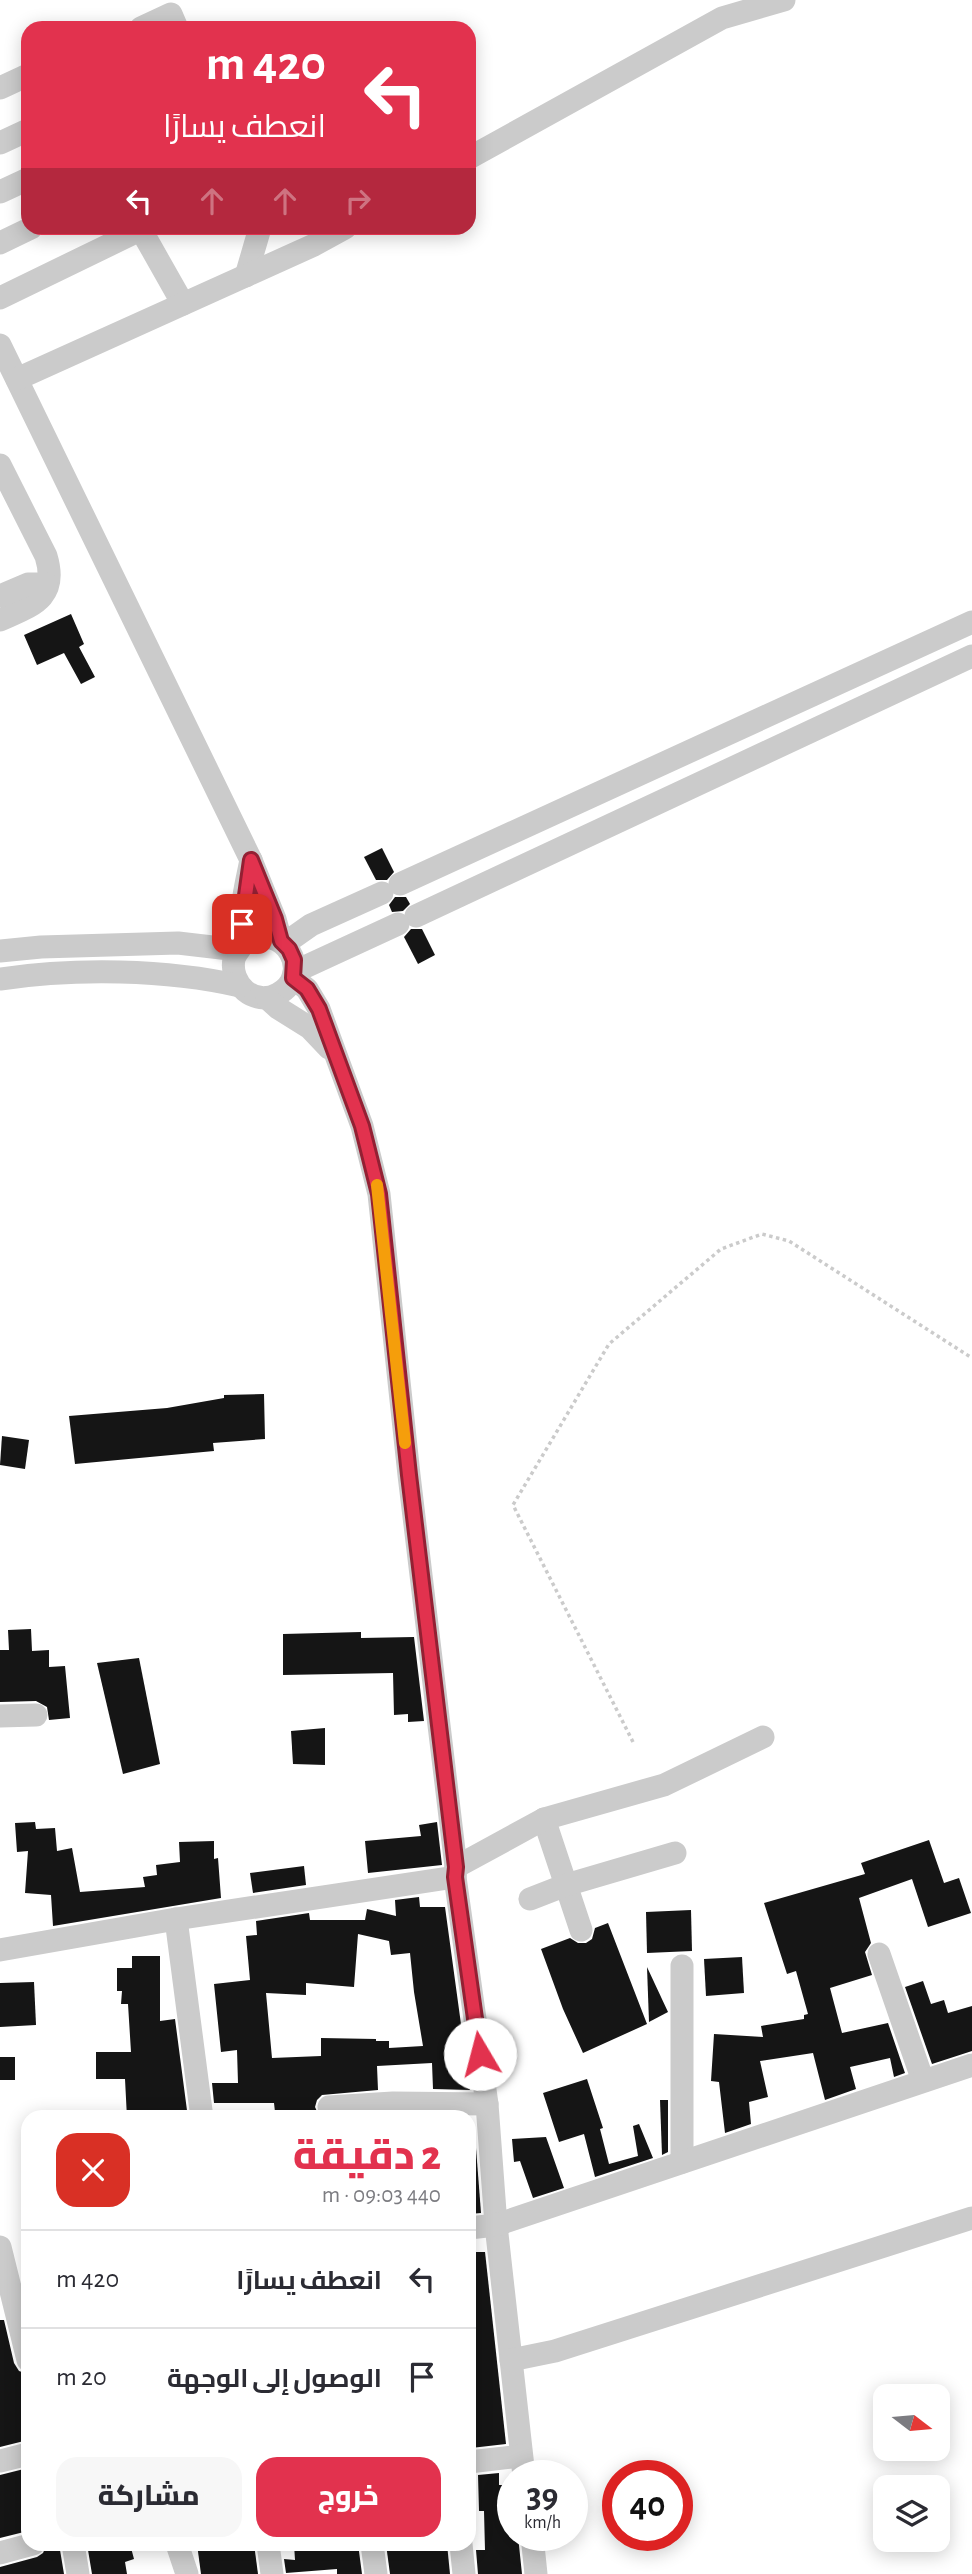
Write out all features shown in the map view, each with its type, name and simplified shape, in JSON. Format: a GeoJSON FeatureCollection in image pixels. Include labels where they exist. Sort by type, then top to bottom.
{"type":"FeatureCollection","features":[{"type":"Feature","properties":{"kind":"street"},"geometry":{"type":"LineString","coordinates":[[476,154],[722,18],[784,0]]}},
{"type":"Feature","properties":{"kind":"street"},"geometry":{"type":"LineString","coordinates":[[158,21],[172,15],[174,21]]}},
{"type":"Feature","properties":{"kind":"street"},"geometry":{"type":"LineString","coordinates":[[0,88],[21,78]]}},
{"type":"Feature","properties":{"kind":"street"},"geometry":{"type":"LineString","coordinates":[[0,143],[21,133]]}},
{"type":"Feature","properties":{"kind":"street"},"geometry":{"type":"LineString","coordinates":[[0,192],[21,182]]}},
{"type":"Feature","properties":{"kind":"street"},"geometry":{"type":"LineString","coordinates":[[0,243],[21,233]]}},
{"type":"Feature","properties":{"kind":"street"},"geometry":{"type":"LineString","coordinates":[[0,298],[127,235]]}},
{"type":"Feature","properties":{"kind":"street"},"geometry":{"type":"LineString","coordinates":[[145,235],[183,304]]}},
{"type":"Feature","properties":{"kind":"street"},"geometry":{"type":"LineString","coordinates":[[246,276],[258,235]]}},
{"type":"Feature","properties":{"kind":"street"},"geometry":{"type":"LineString","coordinates":[[17,379],[332,235]]}},
{"type":"Feature","properties":{"kind":"street"},"geometry":{"type":"LineString","coordinates":[[0,345],[251,860],[282,943],[294,960],[293,975],[285,989],[267,998],[257,997],[240,986],[165,974],[80,973],[0,979]]}},
{"type":"Feature","properties":{"kind":"street"},"geometry":{"type":"LineString","coordinates":[[0,465],[46,556],[49,570],[44,595],[36,603],[0,620]]}},
{"type":"Feature","properties":{"kind":"street"},"geometry":{"type":"LineString","coordinates":[[0,596],[28,584],[46,584]]}},
{"type":"Feature","properties":{"kind":"street"},"geometry":{"type":"LineString","coordinates":[[282,943],[311,925],[972,622]]}},
{"type":"Feature","properties":{"kind":"street"},"geometry":{"type":"LineString","coordinates":[[293,975],[972,656]]}},
{"type":"Feature","properties":{"kind":"street"},"geometry":{"type":"LineString","coordinates":[[241,947],[242,915],[251,860]]}},
{"type":"Feature","properties":{"kind":"street"},"geometry":{"type":"LineString","coordinates":[[240,986],[234,973],[234,958],[241,947],[262,936],[282,943]]}},
{"type":"Feature","properties":{"kind":"street"},"geometry":{"type":"LineString","coordinates":[[0,951],[41,947],[177,943],[241,947]]}},
{"type":"Feature","properties":{"kind":"street"},"geometry":{"type":"LineString","coordinates":[[293,975],[314,998],[362,1126],[379,1194],[455,1872],[487,2104],[496,2225],[522,2460]]}},
{"type":"Feature","properties":{"kind":"street"},"geometry":{"type":"LineString","coordinates":[[267,998],[310,1028],[334,1053]]}},
{"type":"Feature","properties":{"kind":"street"},"geometry":{"type":"LineString","coordinates":[[0,1716],[36,1715]]}},
{"type":"Feature","properties":{"kind":"street"},"geometry":{"type":"LineString","coordinates":[[0,1950],[455,1872],[544,1819],[664,1785],[763,1737]]}},
{"type":"Feature","properties":{"kind":"street"},"geometry":{"type":"LineString","coordinates":[[544,1819],[581,1930]]}},
{"type":"Feature","properties":{"kind":"street"},"geometry":{"type":"LineString","coordinates":[[530,1899],[566,1885],[675,1853]]}},
{"type":"Feature","properties":{"kind":"street"},"geometry":{"type":"LineString","coordinates":[[176,1919],[201,2110]]}},
{"type":"Feature","properties":{"kind":"street"},"geometry":{"type":"LineString","coordinates":[[879,1954],[923,2081]]}},
{"type":"Feature","properties":{"kind":"street"},"geometry":{"type":"LineString","coordinates":[[681,1966],[682,2162]]}},
{"type":"Feature","properties":{"kind":"street"},"geometry":{"type":"LineString","coordinates":[[476,2227],[496,2225],[972,2065]]}},
{"type":"Feature","properties":{"kind":"street"},"geometry":{"type":"LineString","coordinates":[[329,2107],[393,2103],[487,2104]]}},
{"type":"Feature","properties":{"kind":"street"},"geometry":{"type":"LineString","coordinates":[[511,2360],[555,2351],[972,2218]]}},
{"type":"Feature","properties":{"kind":"street"},"geometry":{"type":"LineString","coordinates":[[0,2247],[19,2287]]}},
{"type":"Feature","properties":{"kind":"street"},"geometry":{"type":"LineString","coordinates":[[0,2461],[21,2456]]}},
{"type":"Feature","properties":{"kind":"street"},"geometry":{"type":"LineString","coordinates":[[476,2463],[497,2464]]}},
{"type":"Feature","properties":{"kind":"street"},"geometry":{"type":"LineString","coordinates":[[0,2553],[21,2547]]}},
{"type":"Feature","properties":{"kind":"street"},"geometry":{"type":"LineString","coordinates":[[74,2551],[78,2574]]}},
{"type":"Feature","properties":{"kind":"street"},"geometry":{"type":"LineString","coordinates":[[179,2551],[187,2574]]}},
{"type":"Feature","properties":{"kind":"street"},"geometry":{"type":"LineString","coordinates":[[269,2551],[272,2574]]}},
{"type":"Feature","properties":{"kind":"street"},"geometry":{"type":"LineString","coordinates":[[373,2551],[376,2574]]}},
{"type":"Feature","properties":{"kind":"street"},"geometry":{"type":"LineString","coordinates":[[462,2551],[464,2574]]}},
{"type":"Feature","properties":{"kind":"street"},"geometry":{"type":"LineString","coordinates":[[534,2551],[537,2574]]}},
{"type":"Feature","properties":{"kind":"path"},"geometry":{"type":"LineString","coordinates":[[633,1742],[513,1505],[608,1344],[721,1250],[762,1234],[789,1241],[972,1358]]}},
{"type":"Feature","properties":{"kind":"building"},"geometry":{"type":"Polygon","coordinates":[[[71,614],[84,644],[79,647],[95,677],[81,684],[64,653],[37,665],[24,635],[71,614]]]}},
{"type":"Feature","properties":{"kind":"building"},"geometry":{"type":"Polygon","coordinates":[[[382,848],[394,872],[387,880],[376,880],[364,857],[382,848]]]}},
{"type":"Feature","properties":{"kind":"building"},"geometry":{"type":"Polygon","coordinates":[[[395,897],[406,897],[410,904],[403,911],[392,912],[389,905],[395,897]]]}},
{"type":"Feature","properties":{"kind":"building"},"geometry":{"type":"Polygon","coordinates":[[[411,929],[422,929],[435,955],[418,964],[404,937],[411,929]]]}},
{"type":"Feature","properties":{"kind":"building"},"geometry":{"type":"Polygon","coordinates":[[[264,1394],[265,1439],[213,1443],[214,1451],[75,1464],[69,1416],[167,1408],[224,1398],[224,1395],[264,1394]]]}},
{"type":"Feature","properties":{"kind":"building"},"geometry":{"type":"Polygon","coordinates":[[[2,1436],[29,1440],[25,1469],[0,1465],[2,1436]]]}},
{"type":"Feature","properties":{"kind":"building"},"geometry":{"type":"Polygon","coordinates":[[[31,1629],[32,1651],[49,1650],[49,1667],[65,1666],[70,1718],[49,1720],[47,1707],[36,1701],[0,1702],[0,1650],[9,1650],[8,1630],[31,1629]]]}},
{"type":"Feature","properties":{"kind":"building"},"geometry":{"type":"Polygon","coordinates":[[[361,1632],[361,1638],[414,1637],[424,1721],[408,1722],[408,1714],[394,1715],[393,1673],[283,1675],[283,1634],[361,1632]]]}},
{"type":"Feature","properties":{"kind":"building"},"geometry":{"type":"Polygon","coordinates":[[[139,1658],[160,1764],[123,1774],[97,1663],[139,1658]]]}},
{"type":"Feature","properties":{"kind":"building"},"geometry":{"type":"Polygon","coordinates":[[[325,1728],[325,1765],[293,1764],[291,1731],[325,1728]]]}},
{"type":"Feature","properties":{"kind":"building"},"geometry":{"type":"Polygon","coordinates":[[[35,1822],[36,1829],[55,1828],[57,1851],[72,1848],[80,1892],[145,1887],[143,1877],[157,1875],[156,1865],[180,1862],[179,1842],[214,1841],[214,1859],[218,1858],[221,1898],[53,1926],[51,1895],[25,1893],[28,1851],[17,1852],[15,1823],[35,1822]]]}},
{"type":"Feature","properties":{"kind":"building"},"geometry":{"type":"Polygon","coordinates":[[[437,1822],[442,1865],[368,1873],[365,1841],[421,1836],[419,1825],[437,1822]]]}},
{"type":"Feature","properties":{"kind":"building"},"geometry":{"type":"Polygon","coordinates":[[[929,1840],[944,1883],[959,1878],[971,1913],[928,1927],[912,1879],[859,1898],[871,1943],[865,1952],[872,1975],[830,1988],[842,2033],[888,2023],[905,2073],[894,2077],[890,2058],[850,2067],[856,2089],[825,2100],[813,2053],[760,2061],[768,2097],[749,2102],[751,2124],[725,2133],[719,2082],[711,2081],[714,2034],[763,2037],[761,2026],[804,2019],[804,2015],[808,2014],[796,1971],[787,1974],[764,1903],[865,1874],[861,1863],[929,1840]]]}},
{"type":"Feature","properties":{"kind":"building"},"geometry":{"type":"Polygon","coordinates":[[[304,1866],[306,1885],[253,1893],[250,1873],[304,1866]]]}},
{"type":"Feature","properties":{"kind":"building"},"geometry":{"type":"Polygon","coordinates":[[[419,1897],[420,1907],[445,1907],[470,2090],[433,2089],[432,2063],[377,2066],[378,2090],[322,2095],[317,2100],[316,2110],[275,2110],[274,2103],[214,2103],[212,2083],[238,2083],[237,2050],[221,2052],[214,1984],[250,1980],[246,1936],[257,1935],[256,1921],[309,1913],[310,1920],[365,1920],[367,1909],[396,1916],[395,1900],[419,1897]],[[358,1934],[354,1987],[306,1983],[306,1995],[266,1993],[272,2058],[321,2056],[321,2038],[376,2039],[389,2041],[389,2048],[423,2046],[410,1953],[391,1955],[389,1941],[358,1934]]]}},
{"type":"Feature","properties":{"kind":"building"},"geometry":{"type":"Polygon","coordinates":[[[691,1910],[692,1951],[647,1953],[646,1912],[691,1910]]]}},
{"type":"Feature","properties":{"kind":"building"},"geometry":{"type":"Polygon","coordinates":[[[608,1923],[647,2024],[583,2053],[541,1949],[570,1938],[578,1943],[586,1943],[592,1939],[595,1928],[608,1923]]]}},
{"type":"Feature","properties":{"kind":"building"},"geometry":{"type":"Polygon","coordinates":[[[132,1956],[160,1956],[160,2021],[175,2019],[187,2110],[127,2110],[125,2079],[96,2079],[96,2052],[131,2052],[128,2004],[121,2004],[122,1991],[117,1991],[117,1968],[132,1968],[132,1956]]]}},
{"type":"Feature","properties":{"kind":"building"},"geometry":{"type":"Polygon","coordinates":[[[742,1957],[744,1993],[706,1996],[704,1959],[742,1957]]]}},
{"type":"Feature","properties":{"kind":"building"},"geometry":{"type":"Polygon","coordinates":[[[647,1967],[668,2012],[649,2022],[647,1967]]]}},
{"type":"Feature","properties":{"kind":"building"},"geometry":{"type":"Polygon","coordinates":[[[923,1981],[931,2004],[944,2000],[948,2013],[972,2006],[972,2051],[932,2064],[905,1987],[923,1981]]]}},
{"type":"Feature","properties":{"kind":"building"},"geometry":{"type":"Polygon","coordinates":[[[34,1982],[36,2025],[0,2027],[0,1983],[34,1982]]]}},
{"type":"Feature","properties":{"kind":"building"},"geometry":{"type":"Polygon","coordinates":[[[0,2057],[15,2057],[15,2080],[0,2080],[0,2057]]]}},
{"type":"Feature","properties":{"kind":"building"},"geometry":{"type":"Polygon","coordinates":[[[587,2079],[603,2128],[600,2129],[609,2164],[638,2156],[633,2126],[639,2124],[653,2158],[595,2177],[584,2134],[559,2142],[543,2093],[587,2079]]]}},
{"type":"Feature","properties":{"kind":"building"},"geometry":{"type":"Polygon","coordinates":[[[660,2100],[668,2100],[668,2152],[662,2155],[660,2100]]]}},
{"type":"Feature","properties":{"kind":"building"},"geometry":{"type":"Polygon","coordinates":[[[546,2137],[564,2188],[533,2198],[520,2161],[514,2162],[512,2139],[546,2137]]]}},
{"type":"Feature","properties":{"kind":"building"},"geometry":{"type":"Polygon","coordinates":[[[476,2148],[481,2213],[476,2213],[476,2148]]]}},
{"type":"Feature","properties":{"kind":"building"},"geometry":{"type":"Polygon","coordinates":[[[476,2252],[485,2252],[506,2444],[476,2447],[476,2252]]]}},
{"type":"Feature","properties":{"kind":"building"},"geometry":{"type":"Polygon","coordinates":[[[0,2320],[4,2320],[14,2363],[21,2372],[21,2442],[0,2447],[0,2320]]]}},
{"type":"Feature","properties":{"kind":"building"},"geometry":{"type":"Polygon","coordinates":[[[21,2470],[21,2533],[0,2538],[0,2475],[21,2470]]]}},
{"type":"Feature","properties":{"kind":"building"},"geometry":{"type":"Polygon","coordinates":[[[497,2473],[497,2551],[520,2551],[522,2574],[478,2574],[476,2550],[485,2550],[484,2511],[479,2511],[478,2475],[497,2473]]]}},
{"type":"Feature","properties":{"kind":"building"},"geometry":{"type":"Polygon","coordinates":[[[60,2551],[64,2574],[0,2574],[0,2567],[43,2553],[60,2551]]]}},
{"type":"Feature","properties":{"kind":"building"},"geometry":{"type":"Polygon","coordinates":[[[88,2551],[132,2551],[134,2559],[125,2562],[127,2574],[92,2574],[88,2551]]]}},
{"type":"Feature","properties":{"kind":"building"},"geometry":{"type":"Polygon","coordinates":[[[198,2551],[255,2551],[258,2574],[201,2574],[198,2551]]]}},
{"type":"Feature","properties":{"kind":"building"},"geometry":{"type":"Polygon","coordinates":[[[294,2551],[359,2551],[362,2574],[337,2574],[337,2569],[286,2573],[284,2559],[295,2560],[294,2551]]]}},
{"type":"Feature","properties":{"kind":"building"},"geometry":{"type":"Polygon","coordinates":[[[387,2551],[448,2551],[450,2574],[390,2574],[387,2551]]]}},
{"type":"Feature","properties":{"kind":"slow traffic"},"geometry":{"type":"LineString","coordinates":[[377,1185],[405,1443]]}},
{"type":"Feature","properties":{"kind":"route"},"geometry":{"type":"LineString","coordinates":[[242,924],[251,860],[281,941],[294,960],[293,978],[307,989],[319,1009],[362,1126],[379,1194],[455,1877],[480,2054]]}}]}
